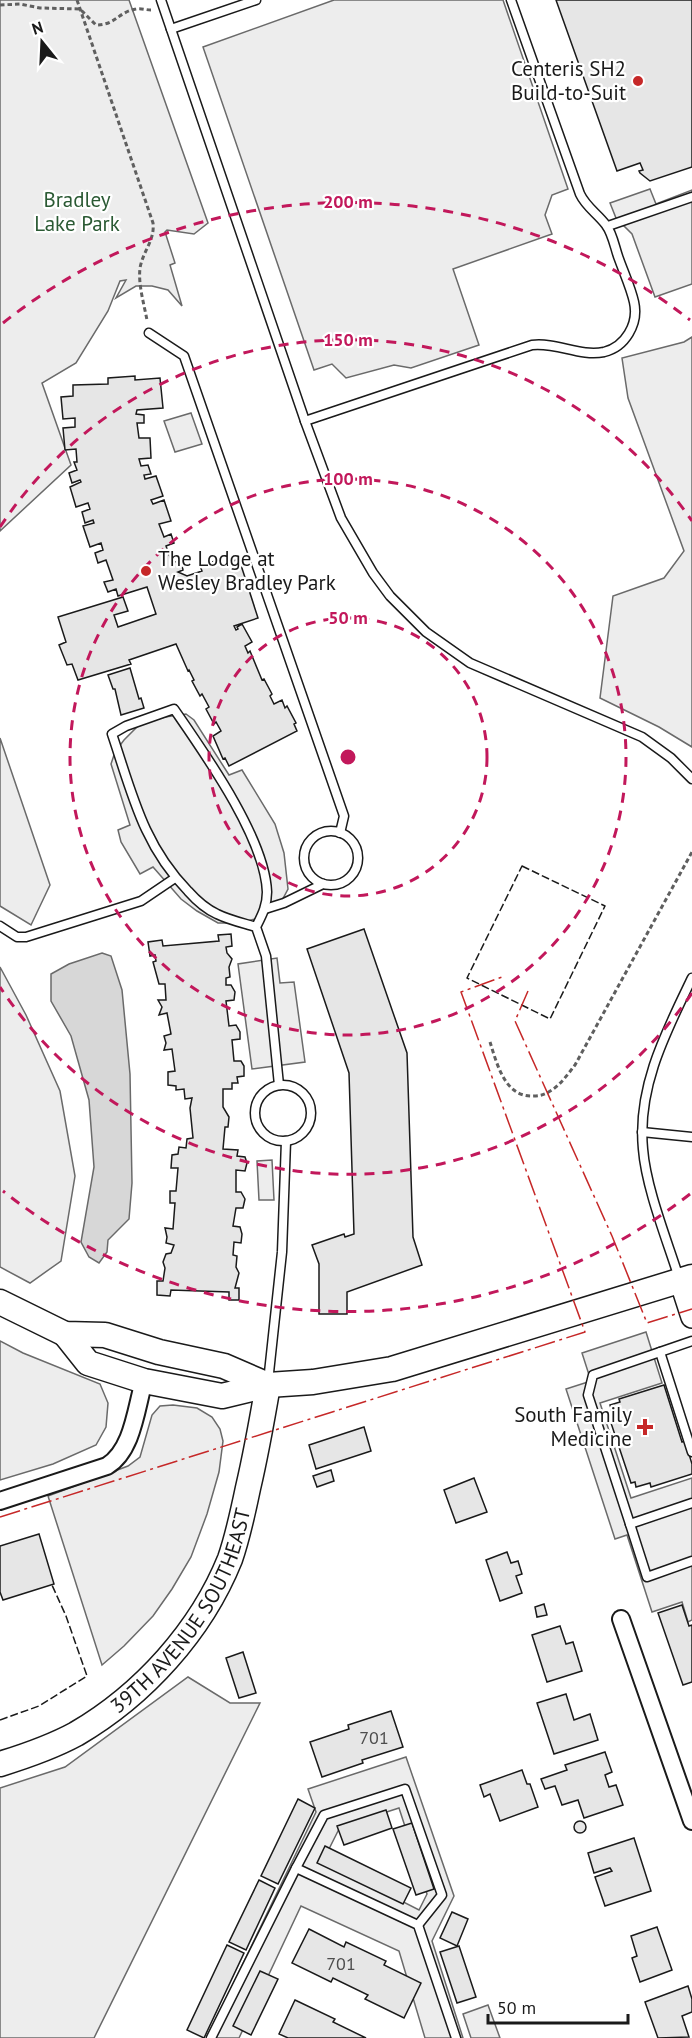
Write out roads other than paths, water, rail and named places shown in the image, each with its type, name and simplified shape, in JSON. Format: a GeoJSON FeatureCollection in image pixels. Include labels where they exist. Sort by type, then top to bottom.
{"type":"FeatureCollection","features":[{"type":"Feature","properties":{"kind":"main road"},"geometry":{"type":"LineString","coordinates":[[65,1334],[88,1363],[144,1382],[222,1396],[268,1385],[344,1378],[392,1369],[686,1278]]}},
{"type":"Feature","properties":{"kind":"main road"},"geometry":{"type":"LineString","coordinates":[[0,1302],[65,1334],[105,1335],[159,1352],[224,1366],[268,1385]]}},
{"type":"Feature","properties":{"kind":"main road","name":"39TH AVENUE SOUTHEAST"},"geometry":{"type":"LineString","coordinates":[[0,1764],[33,1754],[75,1734],[103,1715],[144,1683],[183,1639],[211,1598],[230,1558],[243,1510],[268,1385]]}},
{"type":"Feature","properties":{"kind":"street"},"geometry":{"type":"LineString","coordinates":[[686,1278],[692,1317]]}},
{"type":"Feature","properties":{"kind":"street"},"geometry":{"type":"LineString","coordinates":[[0,1501],[116,1461],[128,1440],[144,1382]]}},
{"type":"Feature","properties":{"kind":"street"},"geometry":{"type":"LineString","coordinates":[[621,1619],[692,1821]]}},
{"type":"Feature","properties":{"kind":"lane"},"geometry":{"type":"LineString","coordinates":[[161,0],[305,421],[341,518],[373,573],[409,616],[442,644],[470,663],[642,738],[671,758],[692,779]]}},
{"type":"Feature","properties":{"kind":"lane"},"geometry":{"type":"LineString","coordinates":[[171,29],[255,0]]}},
{"type":"Feature","properties":{"kind":"lane"},"geometry":{"type":"LineString","coordinates":[[305,421],[532,345],[542,344],[591,354],[616,347],[625,340],[631,330],[635,318],[635,304],[608,226],[584,202],[580,194],[511,0]]}},
{"type":"Feature","properties":{"kind":"lane"},"geometry":{"type":"LineString","coordinates":[[608,226],[692,197]]}},
{"type":"Feature","properties":{"kind":"lane"},"geometry":{"type":"LineString","coordinates":[[149,333],[184,356],[344,816],[340,833]]}},
{"type":"Feature","properties":{"kind":"lane"},"geometry":{"type":"LineString","coordinates":[[256,927],[215,913],[198,901],[175,878],[159,857],[149,840],[112,734],[126,726],[174,708],[223,785],[254,841],[267,892],[265,909],[256,927],[266,956],[279,1085]]}},
{"type":"Feature","properties":{"kind":"lane"},"geometry":{"type":"LineString","coordinates":[[265,909],[284,903],[323,884],[344,882],[351,876],[356,869],[357,852],[348,837],[332,831],[316,836],[306,850],[306,867],[316,880],[323,884]]}},
{"type":"Feature","properties":{"kind":"lane"},"geometry":{"type":"LineString","coordinates":[[0,926],[17,937],[26,937],[141,901],[175,878]]}},
{"type":"Feature","properties":{"kind":"lane"},"geometry":{"type":"LineString","coordinates":[[686,1278],[648,1173],[642,1132],[644,1104],[657,1053],[692,978]]}},
{"type":"Feature","properties":{"kind":"lane"},"geometry":{"type":"LineString","coordinates":[[279,1085],[297,1088],[309,1101],[311,1110],[308,1127],[302,1134],[286,1141],[276,1141],[267,1137],[255,1121],[256,1102],[270,1088],[279,1085]]}},
{"type":"Feature","properties":{"kind":"lane"},"geometry":{"type":"LineString","coordinates":[[642,1132],[692,1137]]}},
{"type":"Feature","properties":{"kind":"lane"},"geometry":{"type":"LineString","coordinates":[[268,1385],[282,1252],[286,1141]]}},
{"type":"Feature","properties":{"kind":"lane"},"geometry":{"type":"LineString","coordinates":[[692,1341],[593,1375],[588,1395],[646,1577],[692,1561]]}},
{"type":"Feature","properties":{"kind":"lane"},"geometry":{"type":"LineString","coordinates":[[660,1352],[692,1452]]}},
{"type":"Feature","properties":{"kind":"lane"},"geometry":{"type":"LineString","coordinates":[[630,1524],[692,1503]]}},
{"type":"Feature","properties":{"kind":"lane"},"geometry":{"type":"LineString","coordinates":[[211,2038],[324,1815],[405,1789],[442,1895],[418,1925]]}},
{"type":"Feature","properties":{"kind":"lane"},"geometry":{"type":"LineString","coordinates":[[296,1868],[418,1925],[456,2038]]}},
{"type":"Feature","properties":{"kind":"place","name":"Centeris SH2 Build-to-Suit"},"geometry":{"type":"Point","coordinates":[638,81]}},
{"type":"Feature","properties":{"kind":"place","name":"The Lodge at Wesley Bradley Park"},"geometry":{"type":"Point","coordinates":[146,571]}},
{"type":"Feature","properties":{"kind":"place","name":"South Family Medicine"},"geometry":{"type":"Point","coordinates":[645,1427]}},
{"type":"Feature","properties":{"kind":"park label","name":"Bradley Lake Park"},"geometry":{"type":"Point","coordinates":[77,212]}}]}
